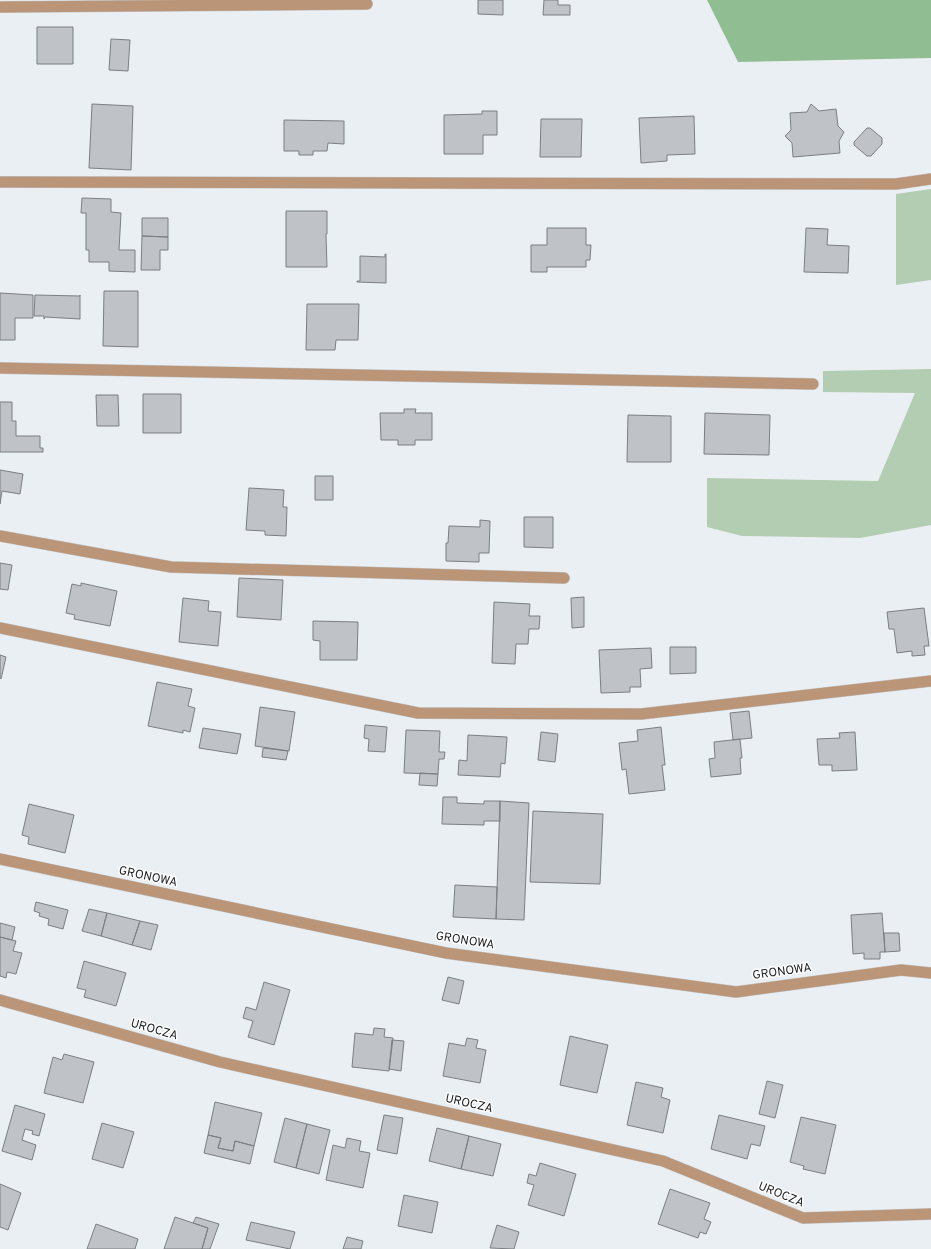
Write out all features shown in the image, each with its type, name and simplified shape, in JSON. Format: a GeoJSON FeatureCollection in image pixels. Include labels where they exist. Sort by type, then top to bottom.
{"type":"FeatureCollection","features":[{"type":"Feature","properties":{"kind":"street"},"geometry":{"type":"LineString","coordinates":[[0,7],[367,4]]}},
{"type":"Feature","properties":{"kind":"street"},"geometry":{"type":"LineString","coordinates":[[0,182],[896,184],[931,179]]}},
{"type":"Feature","properties":{"kind":"street"},"geometry":{"type":"LineString","coordinates":[[0,368],[813,384]]}},
{"type":"Feature","properties":{"kind":"street"},"geometry":{"type":"LineString","coordinates":[[0,536],[170,567],[564,578]]}},
{"type":"Feature","properties":{"kind":"street"},"geometry":{"type":"LineString","coordinates":[[0,628],[418,713],[641,714],[931,680]]}},
{"type":"Feature","properties":{"kind":"street","name":"GRONOWA"},"geometry":{"type":"LineString","coordinates":[[0,859],[446,953],[736,992],[901,970],[931,973]]}},
{"type":"Feature","properties":{"kind":"street","name":"UROCZA"},"geometry":{"type":"LineString","coordinates":[[0,1000],[220,1062],[663,1161],[803,1218],[931,1214]]}},
{"type":"Feature","properties":{"kind":"green space"},"geometry":{"type":"Polygon","coordinates":[[[707,0],[931,0],[931,58],[738,62],[707,0]]]}},
{"type":"Feature","properties":{"kind":"green space"},"geometry":{"type":"Polygon","coordinates":[[[931,189],[931,280],[896,285],[896,194],[931,189]]]}},
{"type":"Feature","properties":{"kind":"green space"},"geometry":{"type":"Polygon","coordinates":[[[931,369],[931,525],[860,538],[742,536],[707,527],[707,478],[878,481],[915,393],[823,392],[823,371],[931,369]]]}},
{"type":"Feature","properties":{"kind":"building"},"geometry":{"type":"Polygon","coordinates":[[[478,0],[503,0],[503,15],[478,14],[478,0]]]}},
{"type":"Feature","properties":{"kind":"building"},"geometry":{"type":"Polygon","coordinates":[[[544,0],[558,0],[558,5],[570,5],[570,15],[543,15],[544,0]]]}},
{"type":"Feature","properties":{"kind":"building"},"geometry":{"type":"Polygon","coordinates":[[[37,27],[73,27],[73,64],[37,64],[37,27]]]}},
{"type":"Feature","properties":{"kind":"building"},"geometry":{"type":"Polygon","coordinates":[[[111,39],[130,40],[128,71],[109,70],[111,39]]]}},
{"type":"Feature","properties":{"kind":"building"},"geometry":{"type":"Polygon","coordinates":[[[92,104],[133,106],[131,170],[89,168],[92,104]]]}},
{"type":"Feature","properties":{"kind":"building"},"geometry":{"type":"Polygon","coordinates":[[[811,104],[819,111],[836,109],[838,126],[844,132],[839,141],[840,153],[793,157],[792,143],[785,136],[791,130],[790,113],[807,112],[811,104]]]}},
{"type":"Feature","properties":{"kind":"building"},"geometry":{"type":"Polygon","coordinates":[[[482,111],[497,111],[497,135],[483,135],[483,154],[444,154],[444,115],[482,114],[482,111]]]}},
{"type":"Feature","properties":{"kind":"building"},"geometry":{"type":"Polygon","coordinates":[[[694,116],[695,154],[667,155],[667,161],[641,163],[639,118],[694,116]]]}},
{"type":"Feature","properties":{"kind":"building"},"geometry":{"type":"Polygon","coordinates":[[[541,119],[582,119],[581,157],[540,157],[541,119]]]}},
{"type":"Feature","properties":{"kind":"building"},"geometry":{"type":"Polygon","coordinates":[[[284,120],[344,121],[344,144],[328,143],[327,151],[313,151],[313,155],[299,155],[299,151],[284,151],[284,120]]]}},
{"type":"Feature","properties":{"kind":"building"},"geometry":{"type":"Polygon","coordinates":[[[867,128],[870,128],[882,138],[882,144],[871,156],[867,156],[854,145],[854,142],[867,128]]]}},
{"type":"Feature","properties":{"kind":"building"},"geometry":{"type":"Polygon","coordinates":[[[82,198],[111,199],[111,212],[121,213],[119,250],[135,250],[135,272],[109,271],[109,262],[89,262],[89,250],[86,250],[86,213],[81,213],[82,198]]]}},
{"type":"Feature","properties":{"kind":"building"},"geometry":{"type":"Polygon","coordinates":[[[286,211],[327,211],[327,267],[286,267],[286,211]]]}},
{"type":"Feature","properties":{"kind":"building"},"geometry":{"type":"Polygon","coordinates":[[[142,218],[168,218],[168,237],[142,236],[142,218]]]}},
{"type":"Feature","properties":{"kind":"building"},"geometry":{"type":"Polygon","coordinates":[[[547,228],[586,228],[586,245],[591,245],[590,260],[586,260],[586,267],[547,267],[547,272],[531,272],[531,245],[547,245],[547,228]]]}},
{"type":"Feature","properties":{"kind":"building"},"geometry":{"type":"Polygon","coordinates":[[[806,228],[828,229],[827,245],[849,246],[848,273],[804,272],[806,228]]]}},
{"type":"Feature","properties":{"kind":"building"},"geometry":{"type":"Polygon","coordinates":[[[142,236],[168,237],[168,250],[160,250],[160,270],[141,270],[142,236]]]}},
{"type":"Feature","properties":{"kind":"building"},"geometry":{"type":"Polygon","coordinates":[[[385,254],[386,283],[357,282],[360,281],[360,256],[385,257],[385,254]]]}},
{"type":"Feature","properties":{"kind":"building"},"geometry":{"type":"Polygon","coordinates":[[[104,291],[138,291],[138,347],[103,346],[104,291]]]}},
{"type":"Feature","properties":{"kind":"building"},"geometry":{"type":"Polygon","coordinates":[[[0,293],[33,295],[33,318],[15,318],[15,340],[0,340],[0,293]]]}},
{"type":"Feature","properties":{"kind":"building"},"geometry":{"type":"Polygon","coordinates":[[[35,295],[80,296],[80,319],[45,317],[44,319],[44,316],[34,316],[35,295]]]}},
{"type":"Feature","properties":{"kind":"building"},"geometry":{"type":"Polygon","coordinates":[[[307,304],[359,304],[358,340],[336,340],[335,350],[306,350],[307,304]]]}},
{"type":"Feature","properties":{"kind":"building"},"geometry":{"type":"Polygon","coordinates":[[[143,394],[181,394],[181,433],[143,433],[143,394]]]}},
{"type":"Feature","properties":{"kind":"building"},"geometry":{"type":"Polygon","coordinates":[[[96,395],[118,395],[119,426],[97,426],[96,395]]]}},
{"type":"Feature","properties":{"kind":"building"},"geometry":{"type":"Polygon","coordinates":[[[0,402],[12,402],[12,421],[16,421],[16,436],[40,436],[40,448],[43,448],[43,452],[0,452],[0,402]]]}},
{"type":"Feature","properties":{"kind":"building"},"geometry":{"type":"Polygon","coordinates":[[[404,409],[416,409],[415,413],[432,413],[432,440],[415,440],[415,445],[398,445],[398,440],[381,440],[380,413],[404,413],[404,409]]]}},
{"type":"Feature","properties":{"kind":"building"},"geometry":{"type":"Polygon","coordinates":[[[705,413],[770,415],[769,455],[704,454],[705,413]]]}},
{"type":"Feature","properties":{"kind":"building"},"geometry":{"type":"Polygon","coordinates":[[[628,415],[671,416],[671,462],[627,462],[628,415]]]}},
{"type":"Feature","properties":{"kind":"building"},"geometry":{"type":"Polygon","coordinates":[[[0,470],[23,474],[20,494],[2,491],[0,504],[0,470]]]}},
{"type":"Feature","properties":{"kind":"building"},"geometry":{"type":"Polygon","coordinates":[[[315,476],[333,476],[333,500],[315,500],[315,476]]]}},
{"type":"Feature","properties":{"kind":"building"},"geometry":{"type":"Polygon","coordinates":[[[249,488],[284,490],[283,507],[287,507],[286,536],[265,535],[265,531],[246,530],[249,488]]]}},
{"type":"Feature","properties":{"kind":"building"},"geometry":{"type":"Polygon","coordinates":[[[524,517],[553,517],[553,548],[524,547],[524,517]]]}},
{"type":"Feature","properties":{"kind":"building"},"geometry":{"type":"Polygon","coordinates":[[[480,520],[490,521],[489,553],[479,553],[479,562],[446,561],[446,543],[448,543],[449,526],[480,527],[480,520]]]}},
{"type":"Feature","properties":{"kind":"building"},"geometry":{"type":"Polygon","coordinates":[[[0,563],[12,565],[8,590],[0,589],[0,563]]]}},
{"type":"Feature","properties":{"kind":"building"},"geometry":{"type":"Polygon","coordinates":[[[239,578],[283,580],[281,620],[237,617],[239,578]]]}},
{"type":"Feature","properties":{"kind":"building"},"geometry":{"type":"Polygon","coordinates":[[[81,583],[117,591],[110,626],[74,619],[75,615],[66,613],[72,584],[81,586],[81,583]]]}},
{"type":"Feature","properties":{"kind":"building"},"geometry":{"type":"Polygon","coordinates":[[[584,597],[584,627],[572,628],[571,598],[584,597]]]}},
{"type":"Feature","properties":{"kind":"building"},"geometry":{"type":"Polygon","coordinates":[[[183,598],[209,601],[208,611],[221,612],[218,646],[179,642],[183,598]]]}},
{"type":"Feature","properties":{"kind":"building"},"geometry":{"type":"Polygon","coordinates":[[[494,602],[530,604],[529,616],[540,616],[539,629],[529,629],[528,644],[516,644],[515,664],[492,663],[494,602]]]}},
{"type":"Feature","properties":{"kind":"building"},"geometry":{"type":"Polygon","coordinates":[[[924,608],[929,646],[924,646],[925,655],[912,656],[912,651],[897,653],[894,629],[889,629],[887,612],[924,608]]]}},
{"type":"Feature","properties":{"kind":"building"},"geometry":{"type":"Polygon","coordinates":[[[313,621],[358,622],[357,660],[320,660],[320,641],[313,640],[313,621]]]}},
{"type":"Feature","properties":{"kind":"building"},"geometry":{"type":"Polygon","coordinates":[[[670,647],[696,647],[696,673],[670,674],[670,647]]]}},
{"type":"Feature","properties":{"kind":"building"},"geometry":{"type":"Polygon","coordinates":[[[651,648],[652,668],[640,669],[641,687],[630,687],[630,692],[601,693],[599,650],[651,648]]]}},
{"type":"Feature","properties":{"kind":"building"},"geometry":{"type":"Polygon","coordinates":[[[0,655],[6,657],[1,679],[0,678],[0,655]]]}},
{"type":"Feature","properties":{"kind":"building"},"geometry":{"type":"Polygon","coordinates":[[[157,682],[192,689],[188,706],[195,708],[190,732],[183,730],[183,733],[148,726],[157,682]]]}},
{"type":"Feature","properties":{"kind":"building"},"geometry":{"type":"Polygon","coordinates":[[[260,707],[295,712],[289,751],[255,746],[260,707]]]}},
{"type":"Feature","properties":{"kind":"building"},"geometry":{"type":"Polygon","coordinates":[[[749,711],[752,738],[733,740],[730,713],[749,711]]]}},
{"type":"Feature","properties":{"kind":"building"},"geometry":{"type":"Polygon","coordinates":[[[365,725],[387,727],[385,752],[368,751],[369,739],[364,738],[365,725]]]}},
{"type":"Feature","properties":{"kind":"building"},"geometry":{"type":"Polygon","coordinates":[[[661,727],[665,765],[662,765],[665,790],[629,794],[626,769],[622,770],[619,743],[638,741],[637,730],[661,727]]]}},
{"type":"Feature","properties":{"kind":"building"},"geometry":{"type":"Polygon","coordinates":[[[203,728],[241,734],[237,754],[199,748],[203,728]]]}},
{"type":"Feature","properties":{"kind":"building"},"geometry":{"type":"Polygon","coordinates":[[[406,730],[440,731],[439,752],[445,752],[444,759],[439,759],[438,774],[404,773],[406,730]]]}},
{"type":"Feature","properties":{"kind":"building"},"geometry":{"type":"Polygon","coordinates":[[[541,732],[558,734],[555,762],[538,760],[541,732]]]}},
{"type":"Feature","properties":{"kind":"building"},"geometry":{"type":"Polygon","coordinates":[[[855,732],[857,770],[832,771],[832,765],[819,765],[817,739],[840,738],[839,733],[855,732]]]}},
{"type":"Feature","properties":{"kind":"building"},"geometry":{"type":"Polygon","coordinates":[[[468,735],[507,737],[505,764],[501,763],[500,777],[458,775],[459,760],[467,761],[468,735]]]}},
{"type":"Feature","properties":{"kind":"building"},"geometry":{"type":"Polygon","coordinates":[[[740,739],[742,758],[740,758],[741,774],[711,777],[709,759],[715,758],[714,742],[740,739]]]}},
{"type":"Feature","properties":{"kind":"building"},"geometry":{"type":"Polygon","coordinates":[[[263,748],[288,751],[286,760],[262,757],[263,748]]]}},
{"type":"Feature","properties":{"kind":"building"},"geometry":{"type":"Polygon","coordinates":[[[420,773],[438,774],[437,786],[419,785],[420,773]]]}},
{"type":"Feature","properties":{"kind":"building"},"geometry":{"type":"Polygon","coordinates":[[[443,797],[457,797],[457,803],[484,804],[484,801],[500,801],[500,821],[484,821],[484,825],[442,824],[443,797]]]}},
{"type":"Feature","properties":{"kind":"building"},"geometry":{"type":"Polygon","coordinates":[[[500,801],[529,803],[524,920],[496,919],[500,801]]]}},
{"type":"Feature","properties":{"kind":"building"},"geometry":{"type":"Polygon","coordinates":[[[29,804],[74,815],[65,853],[28,844],[29,837],[22,835],[29,804]]]}},
{"type":"Feature","properties":{"kind":"building"},"geometry":{"type":"Polygon","coordinates":[[[533,811],[603,814],[600,884],[530,882],[533,811]]]}},
{"type":"Feature","properties":{"kind":"building"},"geometry":{"type":"Polygon","coordinates":[[[455,885],[497,887],[496,919],[453,917],[455,885]]]}},
{"type":"Feature","properties":{"kind":"building"},"geometry":{"type":"Polygon","coordinates":[[[36,902],[68,910],[63,929],[48,925],[49,919],[39,916],[40,913],[34,911],[36,902]]]}},
{"type":"Feature","properties":{"kind":"building"},"geometry":{"type":"Polygon","coordinates":[[[89,909],[107,913],[101,936],[82,931],[89,909]]]}},
{"type":"Feature","properties":{"kind":"building"},"geometry":{"type":"Polygon","coordinates":[[[107,913],[140,921],[132,945],[101,936],[107,913]]]}},
{"type":"Feature","properties":{"kind":"building"},"geometry":{"type":"Polygon","coordinates":[[[882,913],[885,952],[880,952],[880,959],[864,959],[864,953],[853,954],[851,915],[882,913]]]}},
{"type":"Feature","properties":{"kind":"building"},"geometry":{"type":"Polygon","coordinates":[[[140,921],[158,925],[151,950],[132,945],[140,921]]]}},
{"type":"Feature","properties":{"kind":"building"},"geometry":{"type":"Polygon","coordinates":[[[0,923],[15,927],[12,940],[0,937],[0,923]]]}},
{"type":"Feature","properties":{"kind":"building"},"geometry":{"type":"Polygon","coordinates":[[[884,933],[899,933],[900,951],[885,952],[884,933]]]}},
{"type":"Feature","properties":{"kind":"building"},"geometry":{"type":"Polygon","coordinates":[[[0,937],[16,941],[13,951],[22,953],[16,974],[7,972],[6,978],[0,976],[0,937]]]}},
{"type":"Feature","properties":{"kind":"building"},"geometry":{"type":"Polygon","coordinates":[[[84,961],[126,973],[116,1006],[84,997],[86,990],[77,988],[84,961]]]}},
{"type":"Feature","properties":{"kind":"building"},"geometry":{"type":"Polygon","coordinates":[[[448,977],[464,981],[459,1004],[442,1000],[448,977]]]}},
{"type":"Feature","properties":{"kind":"building"},"geometry":{"type":"Polygon","coordinates":[[[264,982],[290,990],[274,1045],[248,1037],[253,1021],[243,1018],[246,1007],[256,1010],[264,982]]]}},
{"type":"Feature","properties":{"kind":"building"},"geometry":{"type":"Polygon","coordinates":[[[374,1028],[385,1029],[384,1037],[393,1038],[389,1071],[352,1067],[355,1033],[373,1035],[374,1028]]]}},
{"type":"Feature","properties":{"kind":"building"},"geometry":{"type":"Polygon","coordinates":[[[570,1036],[608,1045],[597,1093],[560,1085],[570,1036]]]}},
{"type":"Feature","properties":{"kind":"building"},"geometry":{"type":"Polygon","coordinates":[[[467,1038],[478,1040],[476,1048],[486,1050],[480,1083],[443,1076],[449,1043],[465,1046],[467,1038]]]}},
{"type":"Feature","properties":{"kind":"building"},"geometry":{"type":"Polygon","coordinates":[[[392,1040],[404,1041],[401,1071],[389,1069],[392,1040]]]}},
{"type":"Feature","properties":{"kind":"building"},"geometry":{"type":"Polygon","coordinates":[[[64,1054],[94,1062],[83,1103],[44,1093],[53,1057],[62,1060],[64,1054]]]}},
{"type":"Feature","properties":{"kind":"building"},"geometry":{"type":"Polygon","coordinates":[[[767,1081],[783,1085],[775,1118],[759,1114],[767,1081]]]}},
{"type":"Feature","properties":{"kind":"building"},"geometry":{"type":"Polygon","coordinates":[[[636,1082],[663,1088],[661,1097],[670,1100],[663,1133],[627,1125],[636,1082]]]}},
{"type":"Feature","properties":{"kind":"building"},"geometry":{"type":"Polygon","coordinates":[[[215,1102],[262,1113],[254,1146],[235,1141],[233,1151],[218,1148],[221,1138],[208,1135],[215,1102]]]}},
{"type":"Feature","properties":{"kind":"building"},"geometry":{"type":"Polygon","coordinates":[[[15,1105],[45,1114],[39,1136],[32,1134],[33,1131],[25,1129],[22,1140],[36,1145],[32,1160],[2,1151],[15,1105]]]}},
{"type":"Feature","properties":{"kind":"building"},"geometry":{"type":"Polygon","coordinates":[[[384,1115],[403,1118],[397,1154],[377,1150],[384,1115]]]}},
{"type":"Feature","properties":{"kind":"building"},"geometry":{"type":"Polygon","coordinates":[[[719,1115],[765,1126],[760,1146],[751,1144],[747,1159],[711,1149],[719,1115]]]}},
{"type":"Feature","properties":{"kind":"building"},"geometry":{"type":"Polygon","coordinates":[[[801,1117],[836,1125],[825,1174],[803,1169],[804,1166],[790,1162],[801,1117]]]}},
{"type":"Feature","properties":{"kind":"building"},"geometry":{"type":"Polygon","coordinates":[[[285,1118],[307,1124],[296,1168],[274,1162],[285,1118]]]}},
{"type":"Feature","properties":{"kind":"building"},"geometry":{"type":"Polygon","coordinates":[[[102,1123],[134,1132],[123,1168],[92,1159],[102,1123]]]}},
{"type":"Feature","properties":{"kind":"building"},"geometry":{"type":"Polygon","coordinates":[[[307,1124],[330,1130],[319,1174],[296,1168],[307,1124]]]}},
{"type":"Feature","properties":{"kind":"building"},"geometry":{"type":"Polygon","coordinates":[[[437,1128],[469,1136],[461,1169],[429,1161],[437,1128]]]}},
{"type":"Feature","properties":{"kind":"building"},"geometry":{"type":"Polygon","coordinates":[[[208,1135],[221,1138],[218,1148],[233,1151],[235,1141],[254,1146],[250,1164],[204,1153],[208,1135]]]}},
{"type":"Feature","properties":{"kind":"building"},"geometry":{"type":"Polygon","coordinates":[[[469,1136],[501,1144],[493,1176],[461,1169],[469,1136]]]}},
{"type":"Feature","properties":{"kind":"building"},"geometry":{"type":"Polygon","coordinates":[[[347,1138],[361,1141],[359,1151],[370,1153],[363,1188],[326,1180],[333,1145],[345,1148],[347,1138]]]}},
{"type":"Feature","properties":{"kind":"building"},"geometry":{"type":"Polygon","coordinates":[[[540,1163],[576,1174],[564,1216],[528,1205],[534,1185],[527,1183],[529,1174],[536,1176],[540,1163]]]}},
{"type":"Feature","properties":{"kind":"building"},"geometry":{"type":"Polygon","coordinates":[[[0,1184],[21,1193],[8,1230],[0,1227],[0,1184]]]}},
{"type":"Feature","properties":{"kind":"building"},"geometry":{"type":"Polygon","coordinates":[[[670,1189],[710,1203],[704,1219],[711,1222],[706,1234],[700,1232],[698,1238],[658,1224],[670,1189]]]}},
{"type":"Feature","properties":{"kind":"building"},"geometry":{"type":"Polygon","coordinates":[[[404,1195],[438,1202],[432,1233],[398,1226],[404,1195]]]}},
{"type":"Feature","properties":{"kind":"building"},"geometry":{"type":"Polygon","coordinates":[[[175,1217],[208,1228],[202,1249],[164,1249],[175,1217]]]}},
{"type":"Feature","properties":{"kind":"building"},"geometry":{"type":"Polygon","coordinates":[[[196,1217],[219,1224],[210,1249],[202,1249],[208,1228],[193,1223],[196,1217]]]}},
{"type":"Feature","properties":{"kind":"building"},"geometry":{"type":"Polygon","coordinates":[[[251,1222],[295,1232],[290,1249],[246,1240],[251,1222]]]}},
{"type":"Feature","properties":{"kind":"building"},"geometry":{"type":"Polygon","coordinates":[[[96,1224],[138,1239],[135,1249],[87,1249],[96,1224]]]}},
{"type":"Feature","properties":{"kind":"building"},"geometry":{"type":"Polygon","coordinates":[[[497,1225],[519,1232],[514,1249],[490,1248],[497,1225]]]}},
{"type":"Feature","properties":{"kind":"building"},"geometry":{"type":"Polygon","coordinates":[[[347,1237],[363,1241],[361,1249],[343,1249],[347,1237]]]}}]}
